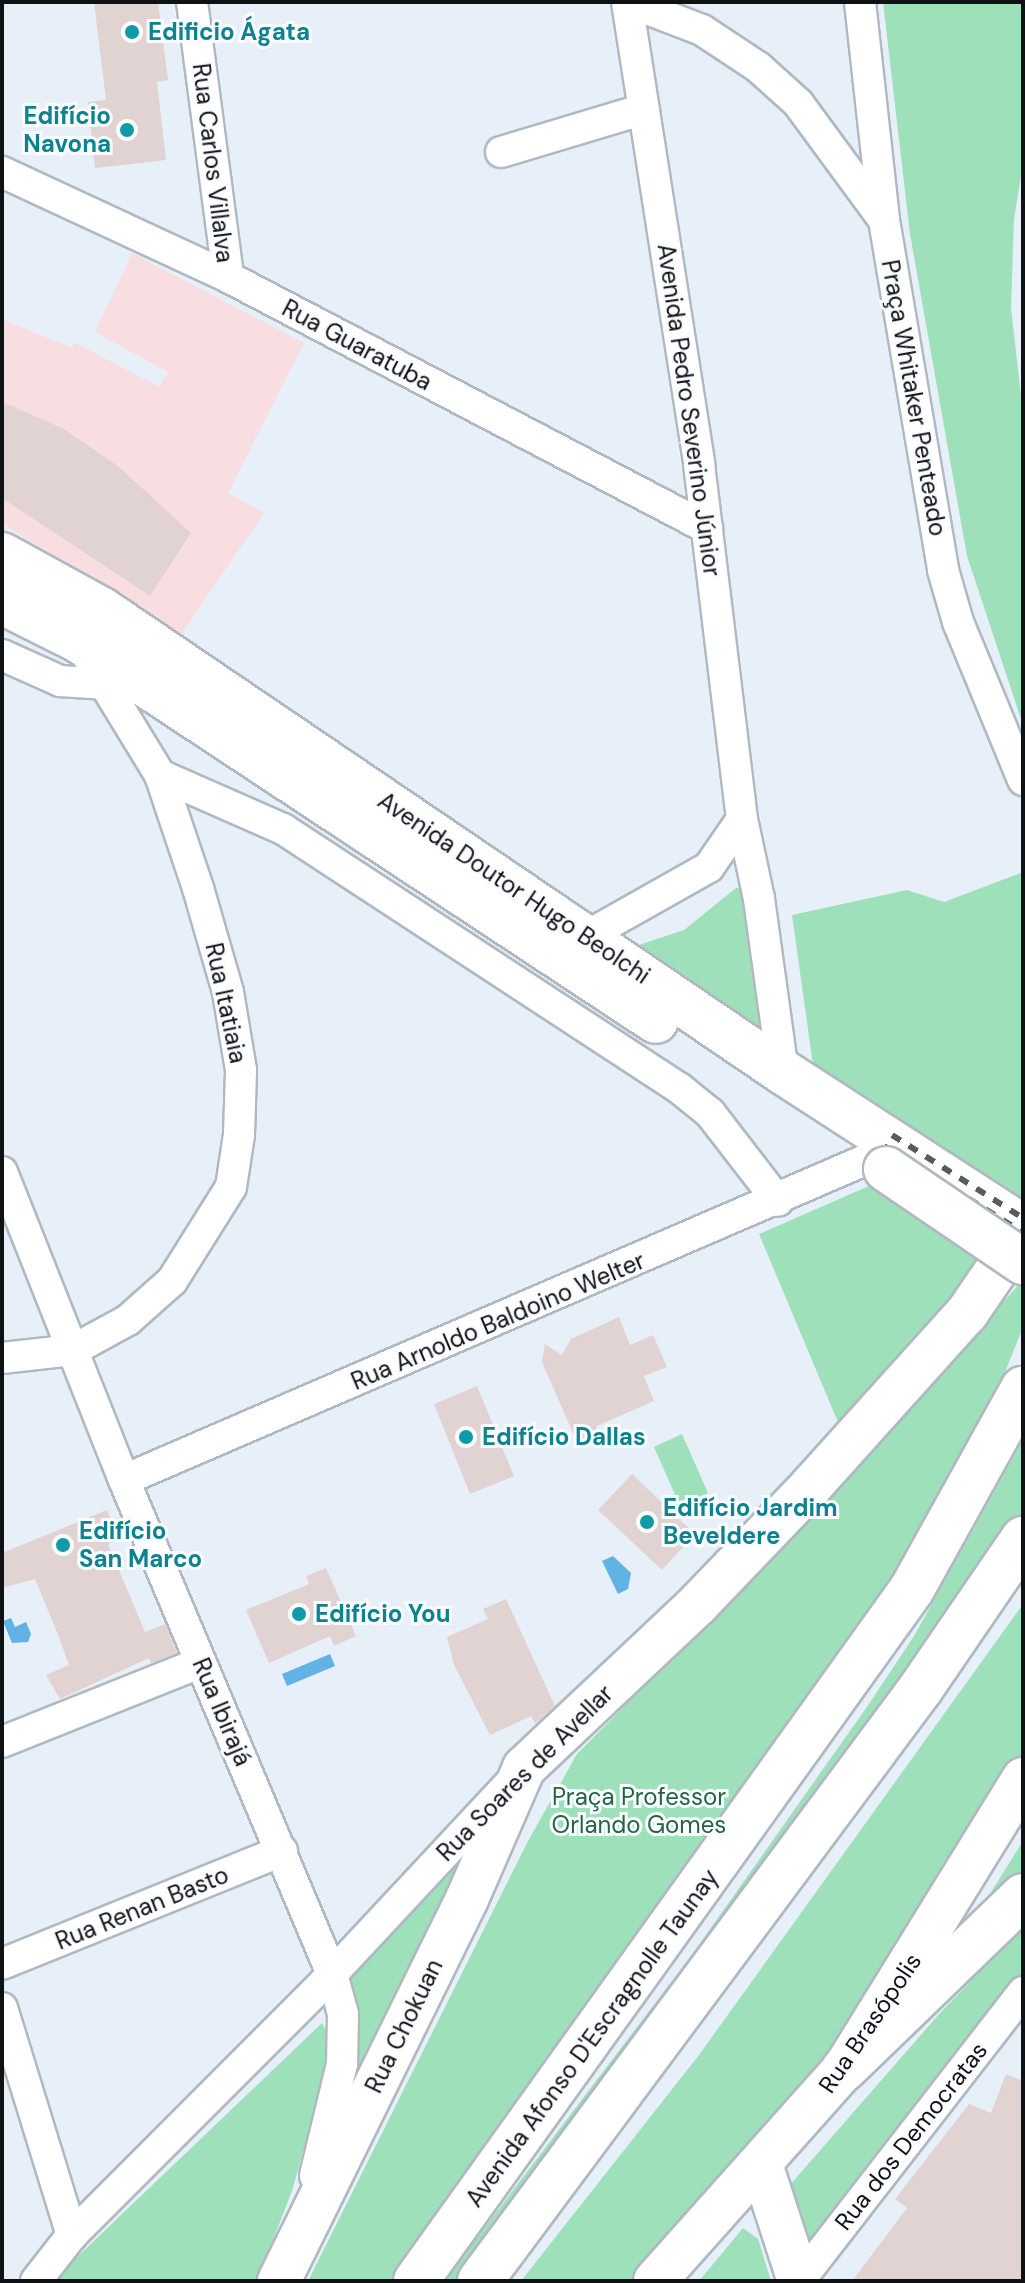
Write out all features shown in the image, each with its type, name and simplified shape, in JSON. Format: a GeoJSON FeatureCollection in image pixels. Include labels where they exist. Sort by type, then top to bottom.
{"type":"FeatureCollection","features":[{"type":"Feature","properties":{"kind":"main road","name":"Avenida Doutor Hugo Beolchi"},"geometry":{"type":"LineString","coordinates":[[2,555],[102,610],[783,1072],[883,1157]]}},
{"type":"Feature","properties":{"kind":"main road","name":"Avenida Doutor Hugo Beolchi"},"geometry":{"type":"LineString","coordinates":[[2,602],[78,640],[309,789],[445,882],[1019,1244]]}},
{"type":"Feature","properties":{"kind":"main road"},"geometry":{"type":"LineString","coordinates":[[445,882],[546,941],[585,937]]}},
{"type":"Feature","properties":{"kind":"main road","name":"Avenida Afonso D'Escragnolle Taunay"},"geometry":{"type":"LineString","coordinates":[[416,2281],[904,1601],[1023,1389]]}},
{"type":"Feature","properties":{"kind":"main road"},"geometry":{"type":"LineString","coordinates":[[480,2281],[921,1688],[1023,1539]]}},
{"type":"Feature","properties":{"kind":"main road"},"geometry":{"type":"LineString","coordinates":[[844,2069],[1023,1896]]}},
{"type":"Feature","properties":{"kind":"street","name":"Rua Carlos Villalva"},"geometry":{"type":"LineString","coordinates":[[192,2],[228,277]]}},
{"type":"Feature","properties":{"kind":"street","name":"Avenida Pedro Severino Júnior"},"geometry":{"type":"LineString","coordinates":[[628,2],[707,528],[742,819],[759,899],[783,1072]]}},
{"type":"Feature","properties":{"kind":"street"},"geometry":{"type":"LineString","coordinates":[[628,2],[702,30],[758,67],[798,103],[884,220]]}},
{"type":"Feature","properties":{"kind":"street","name":"Praça Whitaker Penteado"},"geometry":{"type":"LineString","coordinates":[[860,2],[884,220],[943,570],[958,622],[1023,780]]}},
{"type":"Feature","properties":{"kind":"street"},"geometry":{"type":"LineString","coordinates":[[501,152],[644,109]]}},
{"type":"Feature","properties":{"kind":"street","name":"Rua Guaratuba"},"geometry":{"type":"LineString","coordinates":[[2,172],[228,277],[707,528]]}},
{"type":"Feature","properties":{"kind":"street","name":"Rua Itatiaia"},"geometry":{"type":"LineString","coordinates":[[2,1358],[73,1350],[128,1320],[172,1281],[231,1187],[239,1135],[241,1070],[228,992],[160,775],[78,640]]}},
{"type":"Feature","properties":{"kind":"street"},"geometry":{"type":"LineString","coordinates":[[2,655],[60,681],[106,684]]}},
{"type":"Feature","properties":{"kind":"street"},"geometry":{"type":"LineString","coordinates":[[160,775],[283,829],[679,1088],[710,1113],[778,1201]]}},
{"type":"Feature","properties":{"kind":"street"},"geometry":{"type":"LineString","coordinates":[[283,829],[309,789]]}},
{"type":"Feature","properties":{"kind":"street"},"geometry":{"type":"LineString","coordinates":[[585,937],[709,867],[742,819]]}},
{"type":"Feature","properties":{"kind":"street","name":"Rua Arnoldo Baldoino Welter"},"geometry":{"type":"LineString","coordinates":[[124,1480],[883,1157]]}},
{"type":"Feature","properties":{"kind":"street","name":"Rua Ibirajá"},"geometry":{"type":"LineString","coordinates":[[2,1172],[124,1480],[332,1974],[343,2014],[342,2064],[330,2122],[283,2272]]}},
{"type":"Feature","properties":{"kind":"street","name":"Rua Soares de Avellar"},"geometry":{"type":"LineString","coordinates":[[36,2281],[72,2235],[332,1974],[524,1768],[698,1604],[811,1486],[967,1313],[1019,1244]]}},
{"type":"Feature","properties":{"kind":"street"},"geometry":{"type":"LineString","coordinates":[[2,1742],[200,1663]]}},
{"type":"Feature","properties":{"kind":"street","name":"Rua Chokuan"},"geometry":{"type":"LineString","coordinates":[[283,2272],[467,1899],[524,1768]]}},
{"type":"Feature","properties":{"kind":"street","name":"Rua Brasópolis"},"geometry":{"type":"LineString","coordinates":[[655,2281],[844,2069],[1023,1779]]}},
{"type":"Feature","properties":{"kind":"street","name":"Rua Renan Basto"},"geometry":{"type":"LineString","coordinates":[[2,1964],[282,1851]]}},
{"type":"Feature","properties":{"kind":"street","name":"Rua dos Democratas"},"geometry":{"type":"LineString","coordinates":[[799,2281],[1023,1992]]}},
{"type":"Feature","properties":{"kind":"street"},"geometry":{"type":"LineString","coordinates":[[2,2008],[72,2235]]}},
{"type":"Feature","properties":{"kind":"street"},"geometry":{"type":"LineString","coordinates":[[761,2164],[799,2281]]}},
{"type":"Feature","properties":{"kind":"shaded area"},"geometry":{"type":"Polygon","coordinates":[[[132,253],[304,343],[228,493],[264,513],[178,639],[2,523],[2,319],[72,348],[74,342],[159,387],[168,372],[95,332],[132,253]]]}},
{"type":"Feature","properties":{"kind":"green space"},"geometry":{"type":"Polygon","coordinates":[[[883,2],[1023,2],[1023,164],[1014,219],[1011,308],[1023,414],[1023,725],[967,556],[910,234],[883,2]]]}},
{"type":"Feature","properties":{"kind":"green space"},"geometry":{"type":"Polygon","coordinates":[[[1023,872],[1023,1205],[1003,1250],[843,1434],[759,1234],[878,1182],[910,1127],[814,1072],[792,915],[907,890],[944,902],[1023,872]]]}},
{"type":"Feature","properties":{"kind":"green space"},"geometry":{"type":"Polygon","coordinates":[[[749,887],[767,1035],[634,956],[639,945],[684,930],[736,888],[749,887]]]}},
{"type":"Feature","properties":{"kind":"green space","name":"Praça Professor Orlando Gomes"},"geometry":{"type":"Polygon","coordinates":[[[1023,1280],[1023,1327],[997,1392],[882,1601],[394,2281],[308,2281],[528,1841],[577,1754],[778,1551],[1023,1280]]]}},
{"type":"Feature","properties":{"kind":"green space"},"geometry":{"type":"Polygon","coordinates":[[[682,1434],[708,1493],[680,1506],[654,1447],[682,1434]]]}},
{"type":"Feature","properties":{"kind":"green space"},"geometry":{"type":"Polygon","coordinates":[[[1023,1440],[1023,1526],[464,2281],[444,2281],[691,1956],[869,1704],[914,1636],[1023,1440]]]}},
{"type":"Feature","properties":{"kind":"green space"},"geometry":{"type":"Polygon","coordinates":[[[1023,1604],[1023,1760],[856,2028],[647,2281],[521,2281],[699,2055],[1023,1604]]]}},
{"type":"Feature","properties":{"kind":"green space"},"geometry":{"type":"Polygon","coordinates":[[[1023,1841],[1023,1875],[981,1908],[1023,1841]]]}},
{"type":"Feature","properties":{"kind":"green space"},"geometry":{"type":"Polygon","coordinates":[[[452,1861],[458,1861],[457,1868],[347,2097],[358,2031],[350,1973],[452,1861]]]}},
{"type":"Feature","properties":{"kind":"green space"},"geometry":{"type":"Polygon","coordinates":[[[1023,1927],[1023,1979],[810,2261],[789,2186],[940,2013],[1023,1927]]]}},
{"type":"Feature","properties":{"kind":"green space"},"geometry":{"type":"Polygon","coordinates":[[[322,2023],[328,2036],[327,2064],[292,2191],[257,2281],[52,2281],[322,2023]]]}},
{"type":"Feature","properties":{"kind":"green space"},"geometry":{"type":"Polygon","coordinates":[[[743,2228],[758,2239],[771,2281],[699,2281],[743,2228]]]}},
{"type":"Feature","properties":{"kind":"water"},"geometry":{"type":"Polygon","coordinates":[[[613,1556],[631,1573],[628,1589],[618,1594],[602,1561],[613,1556]]]}},
{"type":"Feature","properties":{"kind":"water"},"geometry":{"type":"Polygon","coordinates":[[[11,1618],[15,1627],[26,1622],[31,1634],[28,1642],[12,1643],[3,1621],[11,1618]]]}},
{"type":"Feature","properties":{"kind":"water"},"geometry":{"type":"Polygon","coordinates":[[[330,1654],[335,1666],[287,1686],[282,1674],[330,1654]]]}},
{"type":"Feature","properties":{"kind":"building"},"geometry":{"type":"Polygon","coordinates":[[[94,2],[158,2],[168,80],[157,82],[166,160],[95,168],[88,102],[106,100],[94,2]]]}},
{"type":"Feature","properties":{"kind":"building"},"geometry":{"type":"Polygon","coordinates":[[[2,402],[64,429],[119,467],[191,533],[150,596],[2,498],[2,402]]]}},
{"type":"Feature","properties":{"kind":"building"},"geometry":{"type":"Polygon","coordinates":[[[619,1317],[630,1345],[653,1335],[667,1367],[644,1376],[654,1401],[597,1426],[589,1445],[576,1440],[542,1362],[545,1344],[562,1355],[571,1339],[619,1317]]]}},
{"type":"Feature","properties":{"kind":"building","name":"Edifício Dallas"},"geometry":{"type":"Polygon","coordinates":[[[477,1386],[514,1476],[470,1494],[434,1404],[477,1386]]]}},
{"type":"Feature","properties":{"kind":"building","name":"Edifício Jardim Beveldere"},"geometry":{"type":"Polygon","coordinates":[[[632,1474],[695,1534],[662,1570],[598,1510],[632,1474]]]}},
{"type":"Feature","properties":{"kind":"building"},"geometry":{"type":"Polygon","coordinates":[[[107,1510],[119,1540],[108,1544],[145,1632],[165,1624],[177,1653],[151,1663],[149,1658],[60,1699],[46,1675],[69,1665],[59,1637],[35,1579],[2,1588],[2,1553],[107,1510]]]}},
{"type":"Feature","properties":{"kind":"building","name":"Edifício You"},"geometry":{"type":"Polygon","coordinates":[[[326,1568],[356,1636],[334,1646],[330,1636],[269,1663],[246,1610],[309,1584],[306,1576],[326,1568]]]}},
{"type":"Feature","properties":{"kind":"building"},"geometry":{"type":"Polygon","coordinates":[[[506,1599],[555,1706],[535,1724],[531,1716],[490,1735],[454,1665],[447,1637],[488,1619],[483,1609],[506,1599]]]}},
{"type":"Feature","properties":{"kind":"building"},"geometry":{"type":"Polygon","coordinates":[[[1006,2074],[1023,2081],[1023,2281],[852,2281],[907,2208],[895,2199],[969,2104],[991,2113],[1006,2074]]]}},
{"type":"Feature","properties":{"kind":"railway"},"geometry":{"type":"LineString","coordinates":[[892,1135],[1023,1218]]}},
{"type":"Feature","properties":{"kind":"railway"},"geometry":{"type":"LineString","coordinates":[[884,1146],[1023,1233]]}},
{"type":"Feature","properties":{"kind":"place","name":"Edificio Ágata"},"geometry":{"type":"Point","coordinates":[132,32]}},
{"type":"Feature","properties":{"kind":"place","name":"Edifício Navona"},"geometry":{"type":"Point","coordinates":[127,130]}},
{"type":"Feature","properties":{"kind":"place","name":"Edifício Dallas"},"geometry":{"type":"Point","coordinates":[466,1437]}},
{"type":"Feature","properties":{"kind":"place","name":"Edifício Jardim Beveldere"},"geometry":{"type":"Point","coordinates":[647,1522]}},
{"type":"Feature","properties":{"kind":"place","name":"Edifício San Marco"},"geometry":{"type":"Point","coordinates":[63,1545]}},
{"type":"Feature","properties":{"kind":"place","name":"Edifício You"},"geometry":{"type":"Point","coordinates":[299,1614]}}]}
